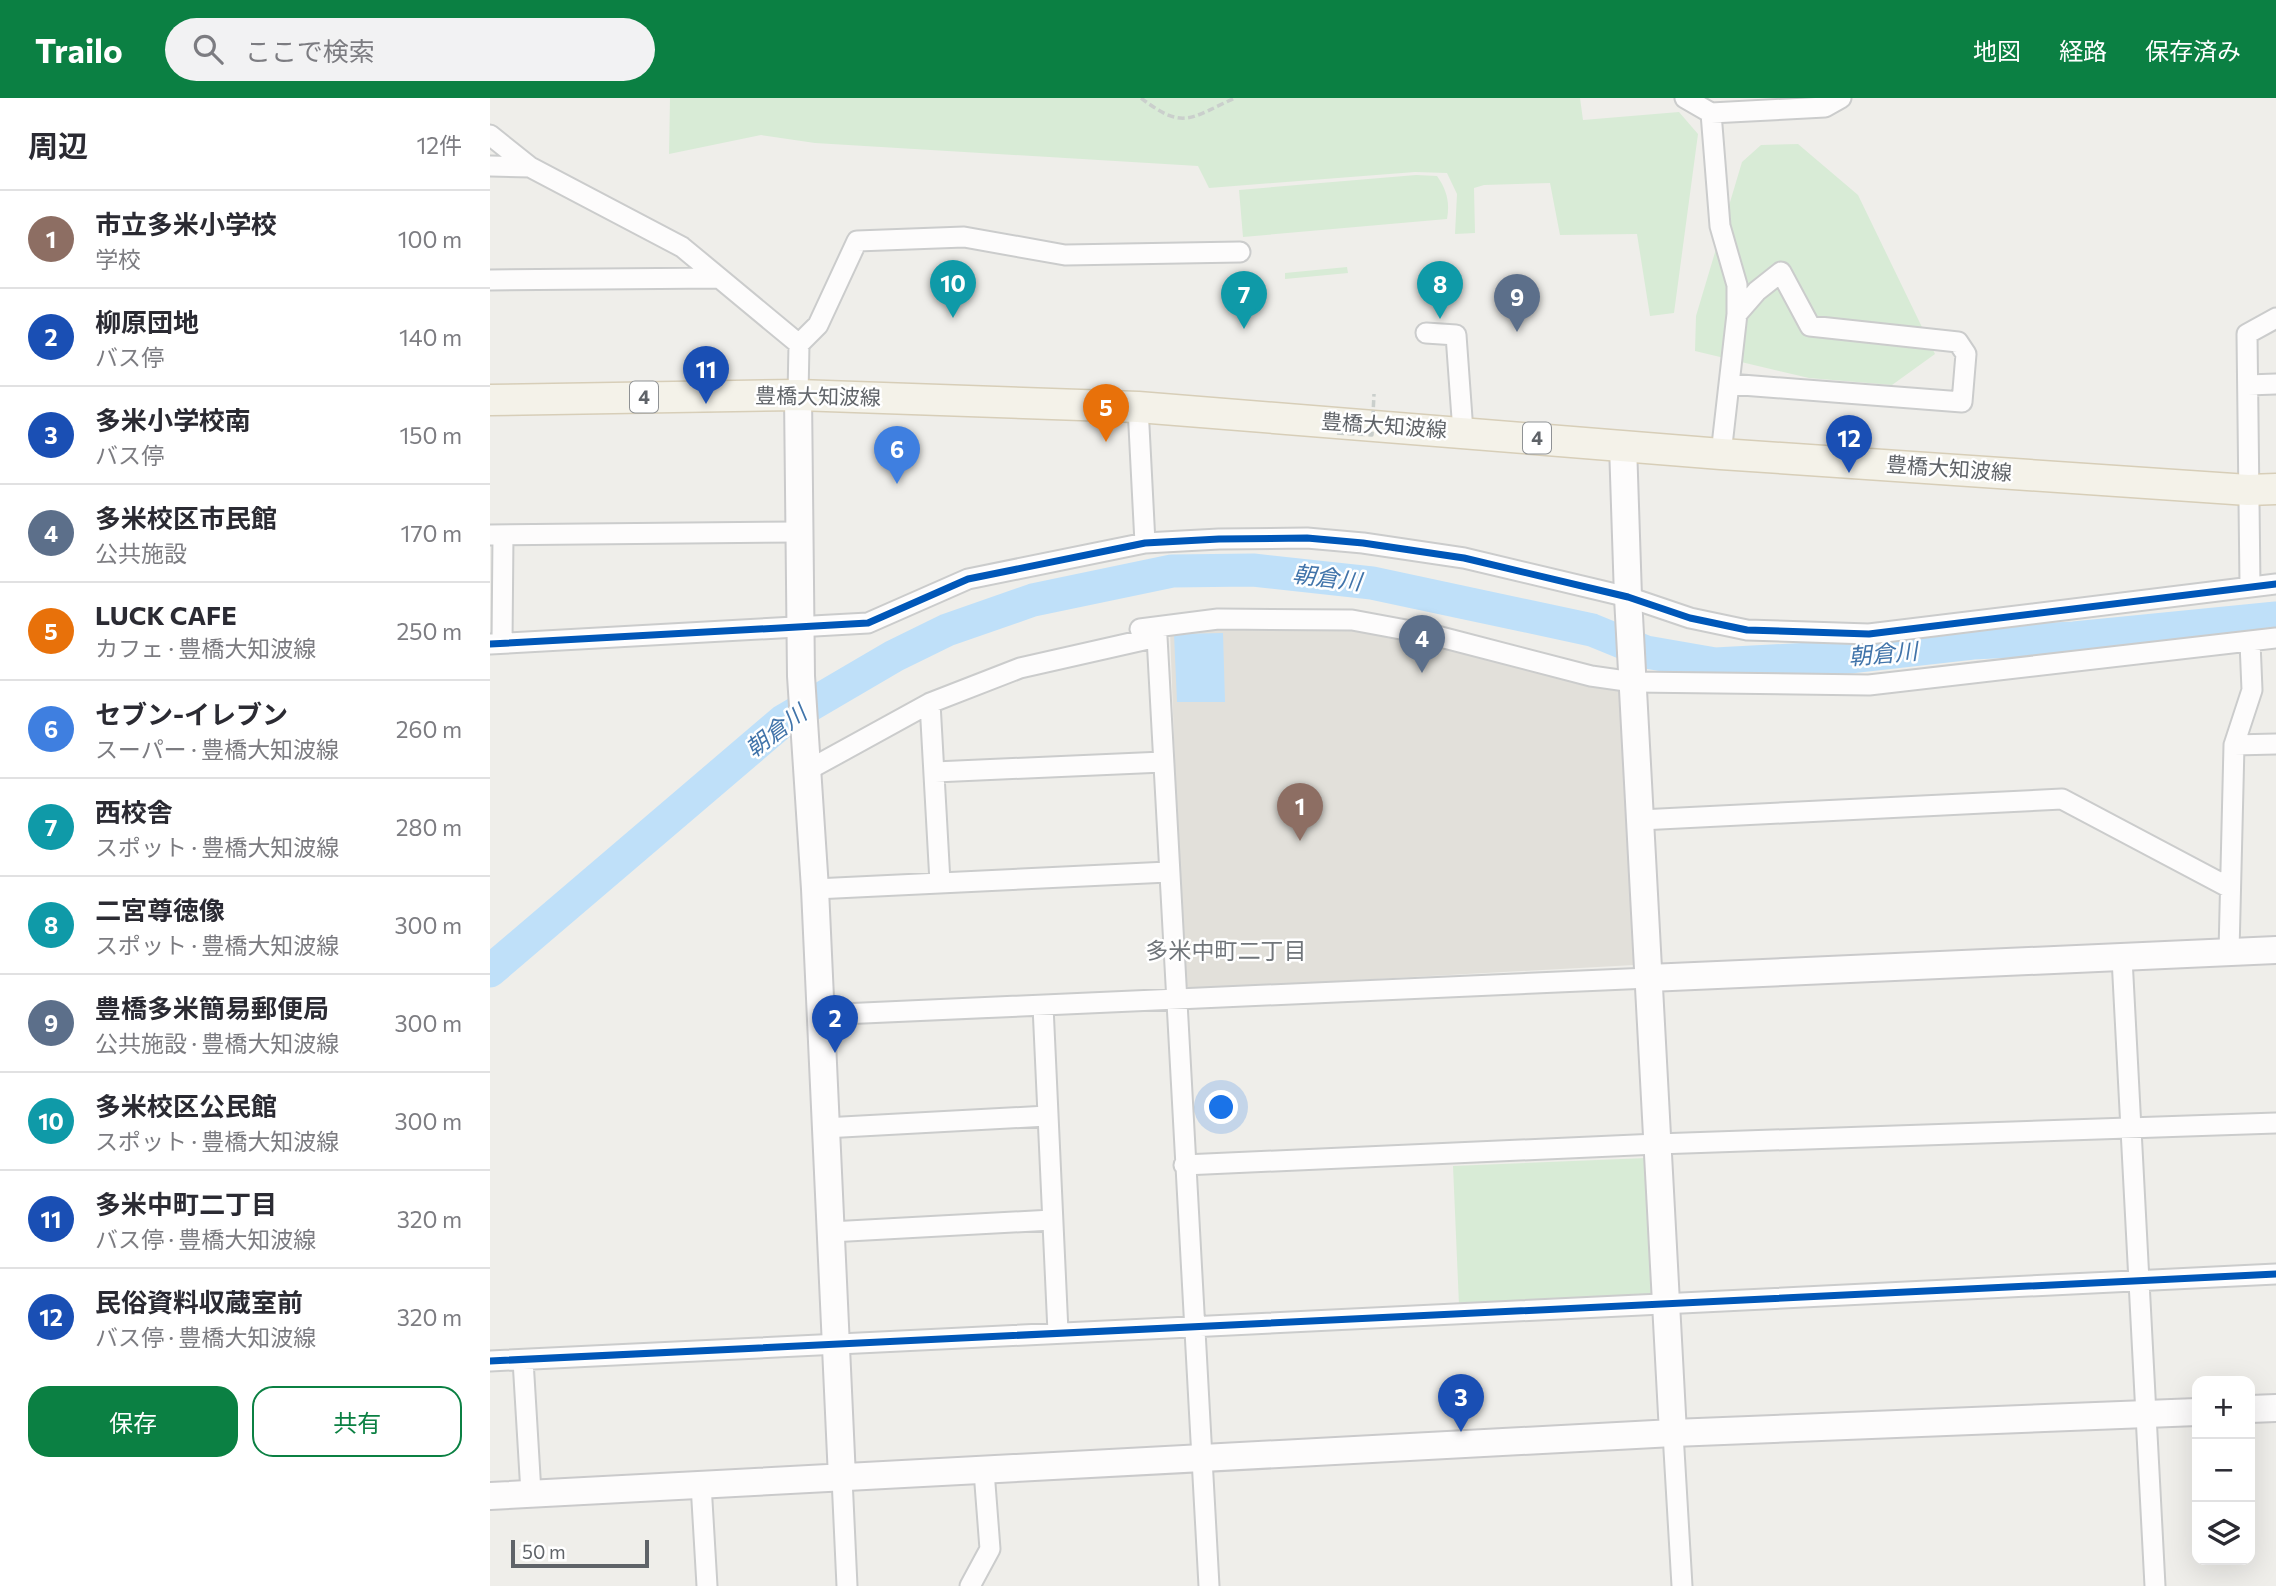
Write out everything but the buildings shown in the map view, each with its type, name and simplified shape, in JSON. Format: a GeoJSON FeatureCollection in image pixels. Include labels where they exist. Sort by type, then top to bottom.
{"type":"FeatureCollection","features":[{"type":"Feature","properties":{"kind":"main road","name":"豊橋大知波線"},"geometry":{"type":"LineString","coordinates":[[490,400],[798,395],[1138,407],[1721,454],[2262,489]]}},
{"type":"Feature","properties":{"kind":"street"},"geometry":{"type":"LineString","coordinates":[[1685,98],[1711,113],[1825,107],[1841,98]]}},
{"type":"Feature","properties":{"kind":"street"},"geometry":{"type":"LineString","coordinates":[[1711,113],[1720,226],[1737,285],[1737,314],[1721,454]]}},
{"type":"Feature","properties":{"kind":"street"},"geometry":{"type":"LineString","coordinates":[[490,135],[530,167],[681,247],[799,344]]}},
{"type":"Feature","properties":{"kind":"street"},"geometry":{"type":"LineString","coordinates":[[490,166],[530,167]]}},
{"type":"Feature","properties":{"kind":"street"},"geometry":{"type":"LineString","coordinates":[[847,1586],[815,889],[801,676],[798,532],[799,344],[818,325],[857,241],[964,237],[1065,255],[1240,252]]}},
{"type":"Feature","properties":{"kind":"street"},"geometry":{"type":"LineString","coordinates":[[1729,384],[1962,402],[1966,354],[1958,342],[1811,326],[1781,272],[1757,291],[1737,314]]}},
{"type":"Feature","properties":{"kind":"street"},"geometry":{"type":"LineString","coordinates":[[490,280],[719,278]]}},
{"type":"Feature","properties":{"kind":"street"},"geometry":{"type":"LineString","coordinates":[[2250,585],[2262,489],[2248,384],[2247,334],[2276,318]]}},
{"type":"Feature","properties":{"kind":"street"},"geometry":{"type":"LineString","coordinates":[[1426,333],[1456,334],[1463,432]]}},
{"type":"Feature","properties":{"kind":"street"},"geometry":{"type":"LineString","coordinates":[[2248,384],[2276,384]]}},
{"type":"Feature","properties":{"kind":"street"},"geometry":{"type":"LineString","coordinates":[[1138,407],[1145,543]]}},
{"type":"Feature","properties":{"kind":"street"},"geometry":{"type":"LineString","coordinates":[[1623,445],[1632,679],[1682,1586]]}},
{"type":"Feature","properties":{"kind":"street"},"geometry":{"type":"LineString","coordinates":[[798,532],[496,535],[496,644],[868,623],[968,579],[1145,543],[1257,538],[1363,543],[1464,558],[1629,604],[1747,630],[1869,634],[2250,585],[2276,584]]}},
{"type":"Feature","properties":{"kind":"street"},"geometry":{"type":"LineString","coordinates":[[1020,667],[1026,653],[1151,627],[1218,619],[1352,620],[1433,635],[1591,676],[1869,685],[2276,638]]}},
{"type":"Feature","properties":{"kind":"street"},"geometry":{"type":"LineString","coordinates":[[807,760],[930,704],[1020,667],[1157,637],[1209,1586]]}},
{"type":"Feature","properties":{"kind":"street"},"geometry":{"type":"LineString","coordinates":[[2229,952],[2234,745],[2252,690],[2250,642]]}},
{"type":"Feature","properties":{"kind":"street"},"geometry":{"type":"LineString","coordinates":[[930,704],[940,883]]}},
{"type":"Feature","properties":{"kind":"street"},"geometry":{"type":"LineString","coordinates":[[2234,745],[2276,744]]}},
{"type":"Feature","properties":{"kind":"street"},"geometry":{"type":"LineString","coordinates":[[935,772],[1163,762]]}},
{"type":"Feature","properties":{"kind":"street"},"geometry":{"type":"LineString","coordinates":[[1640,820],[2062,799],[2230,888]]}},
{"type":"Feature","properties":{"kind":"street"},"geometry":{"type":"LineString","coordinates":[[815,889],[1168,872]]}},
{"type":"Feature","properties":{"kind":"street"},"geometry":{"type":"LineString","coordinates":[[819,1016],[2276,950]]}},
{"type":"Feature","properties":{"kind":"street"},"geometry":{"type":"LineString","coordinates":[[2122,957],[2155,1586]]}},
{"type":"Feature","properties":{"kind":"street"},"geometry":{"type":"LineString","coordinates":[[1043,1006],[1058,1332]]}},
{"type":"Feature","properties":{"kind":"street"},"geometry":{"type":"LineString","coordinates":[[824,1128],[1047,1116]]}},
{"type":"Feature","properties":{"kind":"street"},"geometry":{"type":"LineString","coordinates":[[1184,1165],[1657,1143],[2276,1123]]}},
{"type":"Feature","properties":{"kind":"street"},"geometry":{"type":"LineString","coordinates":[[830,1232],[1052,1220]]}},
{"type":"Feature","properties":{"kind":"street"},"geometry":{"type":"LineString","coordinates":[[490,1362],[2276,1274]]}},
{"type":"Feature","properties":{"kind":"street"},"geometry":{"type":"LineString","coordinates":[[523,1360],[531,1493]]}},
{"type":"Feature","properties":{"kind":"street"},"geometry":{"type":"LineString","coordinates":[[2255,1409],[2276,1408]]}},
{"type":"Feature","properties":{"kind":"street"},"geometry":{"type":"LineString","coordinates":[[490,1496],[1673,1433],[2192,1412]]}},
{"type":"Feature","properties":{"kind":"street"},"geometry":{"type":"LineString","coordinates":[[970,1586],[990,1549],[984,1471]]}},
{"type":"Feature","properties":{"kind":"street"},"geometry":{"type":"LineString","coordinates":[[701,1485],[707,1586]]}},
{"type":"Feature","properties":{"kind":"path"},"geometry":{"type":"LineString","coordinates":[[1141,98],[1167,118],[1190,118],[1235,98]]}},
{"type":"Feature","properties":{"kind":"path"},"geometry":{"type":"LineString","coordinates":[[1337,433],[1372,435],[1374,394]]}},
{"type":"Feature","properties":{"kind":"shaded area"},"geometry":{"type":"Polygon","coordinates":[[[1221,623],[1351,623],[1624,689],[1637,958],[1634,965],[1189,989],[1183,980],[1170,631],[1221,623]]]}},
{"type":"Feature","properties":{"kind":"green space"},"geometry":{"type":"Polygon","coordinates":[[[670,98],[1580,98],[1583,120],[1679,112],[1698,134],[1674,313],[1650,316],[1637,234],[1560,235],[1550,183],[1484,185],[1474,188],[1475,233],[1455,234],[1457,194],[1447,173],[1415,172],[1209,188],[1198,166],[815,143],[761,135],[669,154],[670,98]]]}},
{"type":"Feature","properties":{"kind":"green space"},"geometry":{"type":"Polygon","coordinates":[[[1798,144],[1858,195],[1935,354],[1892,385],[1809,378],[1695,351],[1696,316],[1742,162],[1761,145],[1798,144]]]}},
{"type":"Feature","properties":{"kind":"green space"},"geometry":{"type":"Polygon","coordinates":[[[1416,175],[1437,176],[1447,197],[1447,219],[1243,237],[1239,190],[1416,175]]]}},
{"type":"Feature","properties":{"kind":"green space"},"geometry":{"type":"Polygon","coordinates":[[[1347,267],[1348,273],[1285,279],[1285,273],[1347,267]]]}},
{"type":"Feature","properties":{"kind":"green space"},"geometry":{"type":"Polygon","coordinates":[[[1647,1158],[1653,1297],[1459,1305],[1453,1166],[1647,1158]]]}},
{"type":"Feature","properties":{"kind":"water"},"geometry":{"type":"Polygon","coordinates":[[[1223,633],[1225,702],[1177,702],[1174,634],[1223,633]]]}},
{"type":"Feature","properties":{"kind":"waterway","name":"朝倉川"},"geometry":{"type":"LineString","coordinates":[[490,971],[783,721],[894,656],[947,630],[1033,600],[1172,571],[1253,570],[1372,583],[1592,630],[1646,652],[1715,664],[1849,657],[1973,643],[2074,638],[2276,618]]}},
{"type":"Feature","properties":{"kind":"cycle path"},"geometry":{"type":"LineString","coordinates":[[490,644],[868,623],[968,579],[1145,543],[1219,539],[1307,538],[1363,543],[1464,558],[1628,597],[1690,618],[1747,630],[1869,634],[2276,584]]}},
{"type":"Feature","properties":{"kind":"cycle path"},"geometry":{"type":"LineString","coordinates":[[490,1361],[2276,1274]]}},
{"type":"Feature","properties":{"kind":"place","name":"多米校区公民館"},"geometry":{"type":"Point","coordinates":[953,318]}},
{"type":"Feature","properties":{"kind":"place","name":"二宮尊徳像"},"geometry":{"type":"Point","coordinates":[1440,319]}},
{"type":"Feature","properties":{"kind":"place","name":"西校舎"},"geometry":{"type":"Point","coordinates":[1244,329]}},
{"type":"Feature","properties":{"kind":"place","name":"豊橋多米簡易郵便局"},"geometry":{"type":"Point","coordinates":[1517,332]}},
{"type":"Feature","properties":{"kind":"place","name":"多米中町二丁目"},"geometry":{"type":"Point","coordinates":[706,404]}},
{"type":"Feature","properties":{"kind":"place","name":"LUCK CAFE"},"geometry":{"type":"Point","coordinates":[1106,442]}},
{"type":"Feature","properties":{"kind":"place","name":"民俗資料収蔵室前"},"geometry":{"type":"Point","coordinates":[1849,473]}},
{"type":"Feature","properties":{"kind":"place","name":"セブン-イレブン"},"geometry":{"type":"Point","coordinates":[897,484]}},
{"type":"Feature","properties":{"kind":"place","name":"多米校区市民館"},"geometry":{"type":"Point","coordinates":[1422,673]}},
{"type":"Feature","properties":{"kind":"place","name":"市立多米小学校"},"geometry":{"type":"Point","coordinates":[1300,841]}},
{"type":"Feature","properties":{"kind":"place","name":"柳原団地"},"geometry":{"type":"Point","coordinates":[835,1053]}},
{"type":"Feature","properties":{"kind":"place","name":"多米小学校南"},"geometry":{"type":"Point","coordinates":[1461,1432]}},
{"type":"Feature","properties":{"kind":"district","name":"多米中町二丁目"},"geometry":{"type":"Point","coordinates":[1226,951]}}]}
